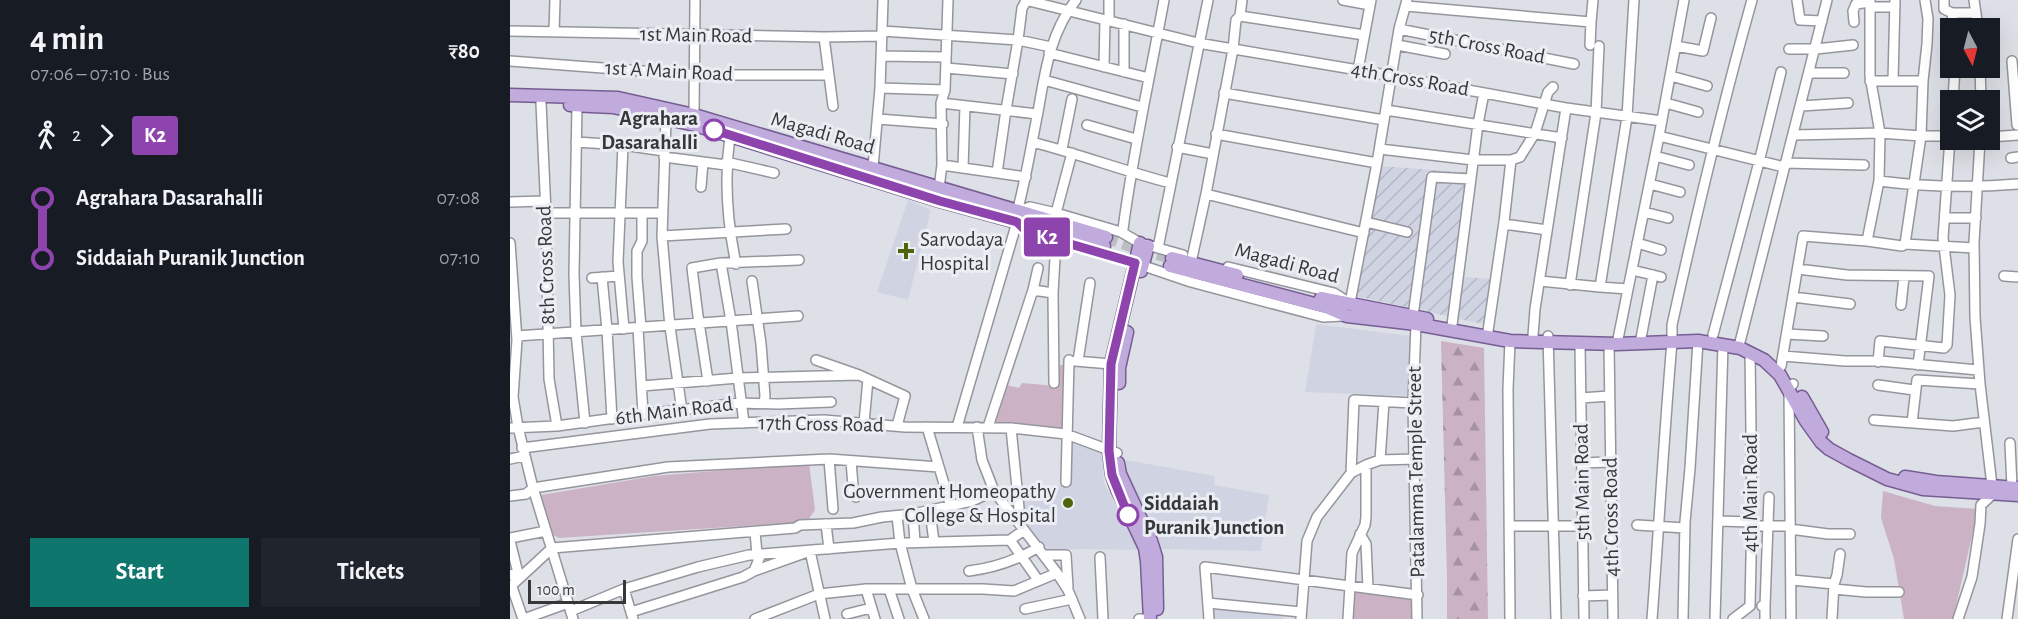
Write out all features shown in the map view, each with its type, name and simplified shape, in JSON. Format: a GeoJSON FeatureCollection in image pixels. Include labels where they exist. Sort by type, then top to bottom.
{"type":"FeatureCollection","features":[{"type":"Feature","properties":{"kind":"main road","name":"Magadi Road"},"geometry":{"type":"LineString","coordinates":[[510,95],[618,98],[694,116],[812,152],[940,201],[1017,217]]}},
{"type":"Feature","properties":{"kind":"main road","name":"Magadi Road"},"geometry":{"type":"LineString","coordinates":[[510,102],[613,107],[666,118],[871,173],[939,188],[1017,217]]}},
{"type":"Feature","properties":{"kind":"main road"},"geometry":{"type":"LineString","coordinates":[[1017,217],[1105,242]]}},
{"type":"Feature","properties":{"kind":"main road"},"geometry":{"type":"LineString","coordinates":[[1148,246],[1139,264],[1111,364],[1113,452],[1120,474],[1156,557],[1158,619]]}},
{"type":"Feature","properties":{"kind":"main road"},"geometry":{"type":"LineString","coordinates":[[1347,316],[1326,307],[1171,262],[1334,302],[1350,303]]}},
{"type":"Feature","properties":{"kind":"main road"},"geometry":{"type":"LineString","coordinates":[[1139,264],[1119,368],[1112,475],[1145,548],[1150,619]]}},
{"type":"Feature","properties":{"kind":"main road","name":"Magadi Road"},"geometry":{"type":"LineString","coordinates":[[1350,303],[1510,341],[1613,342],[1641,338],[1723,344],[1750,352],[1764,360],[1791,386]]}},
{"type":"Feature","properties":{"kind":"main road","name":"Magadi Road"},"geometry":{"type":"LineString","coordinates":[[1347,316],[1414,320],[1580,344],[1713,335],[1740,342],[1782,361],[1806,421],[1821,442],[1849,460],[1887,478],[1923,489],[2016,490]]}},
{"type":"Feature","properties":{"kind":"street"},"geometry":{"type":"LineString","coordinates":[[554,32],[555,0]]}},
{"type":"Feature","properties":{"kind":"street"},"geometry":{"type":"LineString","coordinates":[[694,116],[695,0]]}},
{"type":"Feature","properties":{"kind":"street"},"geometry":{"type":"LineString","coordinates":[[871,173],[878,119],[883,0]]}},
{"type":"Feature","properties":{"kind":"street"},"geometry":{"type":"LineString","coordinates":[[939,188],[942,165],[942,103],[945,90],[948,0]]}},
{"type":"Feature","properties":{"kind":"street"},"geometry":{"type":"LineString","coordinates":[[998,173],[1022,8],[1026,0]]}},
{"type":"Feature","properties":{"kind":"street","name":"4th Cross Road"},"geometry":{"type":"LineString","coordinates":[[1026,0],[1198,43],[1566,108],[1662,121]]}},
{"type":"Feature","properties":{"kind":"street"},"geometry":{"type":"LineString","coordinates":[[1067,0],[1068,10]]}},
{"type":"Feature","properties":{"kind":"street"},"geometry":{"type":"LineString","coordinates":[[957,427],[1017,217],[1050,50],[1068,10],[1077,0]]}},
{"type":"Feature","properties":{"kind":"street"},"geometry":{"type":"LineString","coordinates":[[1104,67],[1109,0]]}},
{"type":"Feature","properties":{"kind":"street"},"geometry":{"type":"LineString","coordinates":[[1121,232],[1142,107],[1164,0]]}},
{"type":"Feature","properties":{"kind":"street"},"geometry":{"type":"LineString","coordinates":[[1148,246],[1170,183],[1208,0]]}},
{"type":"Feature","properties":{"kind":"street"},"geometry":{"type":"LineString","coordinates":[[1191,258],[1206,194],[1233,49],[1236,20],[1240,16],[1242,0]]}},
{"type":"Feature","properties":{"kind":"street"},"geometry":{"type":"LineString","coordinates":[[1343,0],[1370,2],[1358,70]]}},
{"type":"Feature","properties":{"kind":"street"},"geometry":{"type":"LineString","coordinates":[[1570,285],[1596,112],[1593,0]]}},
{"type":"Feature","properties":{"kind":"street"},"geometry":{"type":"LineString","coordinates":[[1600,287],[1627,117],[1634,0]]}},
{"type":"Feature","properties":{"kind":"street","name":"4th Cross Road"},"geometry":{"type":"LineString","coordinates":[[1613,619],[1608,396],[1613,342],[1628,289],[1650,184],[1684,0]]}},
{"type":"Feature","properties":{"kind":"street"},"geometry":{"type":"LineString","coordinates":[[1652,619],[1672,325],[1728,87],[1752,0]]}},
{"type":"Feature","properties":{"kind":"street"},"geometry":{"type":"LineString","coordinates":[[1797,0],[1800,20],[1822,21]]}},
{"type":"Feature","properties":{"kind":"street"},"geometry":{"type":"LineString","coordinates":[[1740,342],[1827,0]]}},
{"type":"Feature","properties":{"kind":"street"},"geometry":{"type":"LineString","coordinates":[[1905,244],[1921,136],[1928,19],[1925,0]]}},
{"type":"Feature","properties":{"kind":"street"},"geometry":{"type":"LineString","coordinates":[[1944,0],[1944,9],[1953,13],[1976,13]]}},
{"type":"Feature","properties":{"kind":"street"},"geometry":{"type":"LineString","coordinates":[[1974,0],[1977,18]]}},
{"type":"Feature","properties":{"kind":"street"},"geometry":{"type":"LineString","coordinates":[[1350,303],[1365,233],[1406,3],[1592,22]]}},
{"type":"Feature","properties":{"kind":"street"},"geometry":{"type":"LineString","coordinates":[[1867,241],[1879,182],[1880,133],[1870,81],[1870,3]]}},
{"type":"Feature","properties":{"kind":"street"},"geometry":{"type":"LineString","coordinates":[[1854,22],[1853,11],[1856,4],[1895,3],[1893,81]]}},
{"type":"Feature","properties":{"kind":"street"},"geometry":{"type":"LineString","coordinates":[[1953,13],[1953,18]]}},
{"type":"Feature","properties":{"kind":"street"},"geometry":{"type":"LineString","coordinates":[[1240,16],[1364,35]]}},
{"type":"Feature","properties":{"kind":"street"},"geometry":{"type":"LineString","coordinates":[[1676,46],[1703,51],[1711,18]]}},
{"type":"Feature","properties":{"kind":"street"},"geometry":{"type":"LineString","coordinates":[[1124,24],[1124,72]]}},
{"type":"Feature","properties":{"kind":"street","name":"5th Cross Road"},"geometry":{"type":"LineString","coordinates":[[1400,29],[1574,64]]}},
{"type":"Feature","properties":{"kind":"street","name":"1st Main Road"},"geometry":{"type":"LineString","coordinates":[[510,32],[824,37],[947,34],[1018,40],[1104,67],[1149,78]]}},
{"type":"Feature","properties":{"kind":"street"},"geometry":{"type":"LineString","coordinates":[[824,37],[832,106]]}},
{"type":"Feature","properties":{"kind":"street"},"geometry":{"type":"LineString","coordinates":[[1397,45],[1445,54]]}},
{"type":"Feature","properties":{"kind":"street"},"geometry":{"type":"LineString","coordinates":[[1789,49],[1853,45]]}},
{"type":"Feature","properties":{"kind":"street"},"geometry":{"type":"LineString","coordinates":[[881,56],[946,57]]}},
{"type":"Feature","properties":{"kind":"street","name":"1st A Main Road"},"geometry":{"type":"LineString","coordinates":[[510,61],[695,75],[829,75]]}},
{"type":"Feature","properties":{"kind":"street"},"geometry":{"type":"LineString","coordinates":[[2012,61],[2018,126]]}},
{"type":"Feature","properties":{"kind":"street"},"geometry":{"type":"LineString","coordinates":[[946,68],[1012,74]]}},
{"type":"Feature","properties":{"kind":"street"},"geometry":{"type":"LineString","coordinates":[[1713,335],[1781,72]]}},
{"type":"Feature","properties":{"kind":"street"},"geometry":{"type":"LineString","coordinates":[[1809,73],[1844,73]]}},
{"type":"Feature","properties":{"kind":"street"},"geometry":{"type":"LineString","coordinates":[[1671,76],[1707,86]]}},
{"type":"Feature","properties":{"kind":"street"},"geometry":{"type":"LineString","coordinates":[[1044,80],[1142,107]]}},
{"type":"Feature","properties":{"kind":"street"},"geometry":{"type":"LineString","coordinates":[[1870,81],[1923,81]]}},
{"type":"Feature","properties":{"kind":"street"},"geometry":{"type":"LineString","coordinates":[[1380,149],[1473,160],[1511,160],[1520,157],[1535,134],[1548,92],[1553,87]]}},
{"type":"Feature","properties":{"kind":"street"},"geometry":{"type":"LineString","coordinates":[[880,88],[945,90]]}},
{"type":"Feature","properties":{"kind":"street"},"geometry":{"type":"LineString","coordinates":[[1224,93],[1384,120]]}},
{"type":"Feature","properties":{"kind":"street"},"geometry":{"type":"LineString","coordinates":[[1452,325],[1484,93]]}},
{"type":"Feature","properties":{"kind":"street"},"geometry":{"type":"LineString","coordinates":[[1062,149],[1072,99]]}},
{"type":"Feature","properties":{"kind":"street","name":"8th Cross Road"},"geometry":{"type":"LineString","coordinates":[[541,103],[546,213],[549,379],[556,426]]}},
{"type":"Feature","properties":{"kind":"street"},"geometry":{"type":"LineString","coordinates":[[942,103],[1037,114]]}},
{"type":"Feature","properties":{"kind":"street"},"geometry":{"type":"LineString","coordinates":[[1666,103],[1698,112]]}},
{"type":"Feature","properties":{"kind":"street"},"geometry":{"type":"LineString","coordinates":[[1801,106],[1848,103]]}},
{"type":"Feature","properties":{"kind":"street"},"geometry":{"type":"LineString","coordinates":[[577,106],[573,274],[585,423]]}},
{"type":"Feature","properties":{"kind":"street"},"geometry":{"type":"LineString","coordinates":[[963,168],[965,106]]}},
{"type":"Feature","properties":{"kind":"street"},"geometry":{"type":"LineString","coordinates":[[1533,336],[1566,108]]}},
{"type":"Feature","properties":{"kind":"street"},"geometry":{"type":"LineString","coordinates":[[1386,110],[1562,138]]}},
{"type":"Feature","properties":{"kind":"street"},"geometry":{"type":"LineString","coordinates":[[666,118],[662,236],[670,326],[682,411]]}},
{"type":"Feature","properties":{"kind":"street"},"geometry":{"type":"LineString","coordinates":[[878,119],[943,124]]}},
{"type":"Feature","properties":{"kind":"street"},"geometry":{"type":"LineString","coordinates":[[1087,125],[1136,140]]}},
{"type":"Feature","properties":{"kind":"street"},"geometry":{"type":"LineString","coordinates":[[1794,135],[1880,133],[1940,137]]}},
{"type":"Feature","properties":{"kind":"street"},"geometry":{"type":"LineString","coordinates":[[1216,134],[1377,163]]}},
{"type":"Feature","properties":{"kind":"street"},"geometry":{"type":"LineString","coordinates":[[2000,136],[2018,135]]}},
{"type":"Feature","properties":{"kind":"street"},"geometry":{"type":"LineString","coordinates":[[730,136],[726,163],[729,232],[736,264]]}},
{"type":"Feature","properties":{"kind":"street"},"geometry":{"type":"LineString","coordinates":[[1659,136],[1759,162],[1785,165],[1864,165]]}},
{"type":"Feature","properties":{"kind":"street"},"geometry":{"type":"LineString","coordinates":[[576,142],[623,144],[703,162],[726,163],[774,173]]}},
{"type":"Feature","properties":{"kind":"street"},"geometry":{"type":"LineString","coordinates":[[1032,142],[1062,149],[1130,173],[1170,183]]}},
{"type":"Feature","properties":{"kind":"street"},"geometry":{"type":"LineString","coordinates":[[623,144],[619,213],[619,276],[624,329]]}},
{"type":"Feature","properties":{"kind":"street"},"geometry":{"type":"LineString","coordinates":[[1177,147],[1213,154]]}},
{"type":"Feature","properties":{"kind":"street"},"geometry":{"type":"LineString","coordinates":[[1878,362],[1880,341],[1944,348],[1947,345],[1950,295],[1943,238],[1949,150]]}},
{"type":"Feature","properties":{"kind":"street"},"geometry":{"type":"LineString","coordinates":[[1958,619],[1972,577],[1981,504],[1993,489],[1978,370],[1975,316],[1974,248],[1980,150]]}},
{"type":"Feature","properties":{"kind":"street"},"geometry":{"type":"LineString","coordinates":[[1056,213],[1072,153]]}},
{"type":"Feature","properties":{"kind":"street"},"geometry":{"type":"LineString","coordinates":[[1655,156],[1689,165]]}},
{"type":"Feature","properties":{"kind":"street"},"geometry":{"type":"LineString","coordinates":[[1488,331],[1511,160]]}},
{"type":"Feature","properties":{"kind":"street"},"geometry":{"type":"LineString","coordinates":[[701,187],[703,162]]}},
{"type":"Feature","properties":{"kind":"street"},"geometry":{"type":"LineString","coordinates":[[942,165],[1026,177]]}},
{"type":"Feature","properties":{"kind":"street","name":"Patalamma Temple Street"},"geometry":{"type":"LineString","coordinates":[[1418,619],[1413,403],[1414,320],[1432,177],[1471,179]]}},
{"type":"Feature","properties":{"kind":"street"},"geometry":{"type":"LineString","coordinates":[[1879,182],[1946,187],[2018,184]]}},
{"type":"Feature","properties":{"kind":"street"},"geometry":{"type":"LineString","coordinates":[[1650,184],[1680,192]]}},
{"type":"Feature","properties":{"kind":"street"},"geometry":{"type":"LineString","coordinates":[[1206,194],[1365,233]]}},
{"type":"Feature","properties":{"kind":"street"},"geometry":{"type":"LineString","coordinates":[[510,202],[544,201]]}},
{"type":"Feature","properties":{"kind":"street","name":"Magadi Road"},"geometry":{"type":"LineString","coordinates":[[1347,316],[1323,317],[1191,282],[1139,264],[1026,231],[1017,217],[1030,207],[1056,213],[1121,232],[1148,246],[1334,293],[1350,303]]}},
{"type":"Feature","properties":{"kind":"street"},"geometry":{"type":"LineString","coordinates":[[1644,212],[1668,218]]}},
{"type":"Feature","properties":{"kind":"street"},"geometry":{"type":"LineString","coordinates":[[546,213],[661,213]]}},
{"type":"Feature","properties":{"kind":"street"},"geometry":{"type":"LineString","coordinates":[[642,213],[642,241],[637,251],[637,269],[643,414]]}},
{"type":"Feature","properties":{"kind":"street"},"geometry":{"type":"LineString","coordinates":[[1945,218],[1976,218]]}},
{"type":"Feature","properties":{"kind":"street"},"geometry":{"type":"LineString","coordinates":[[1366,222],[1407,232]]}},
{"type":"Feature","properties":{"kind":"street"},"geometry":{"type":"LineString","coordinates":[[1504,224],[1547,230]]}},
{"type":"Feature","properties":{"kind":"street"},"geometry":{"type":"LineString","coordinates":[[662,236],[786,229]]}},
{"type":"Feature","properties":{"kind":"street"},"geometry":{"type":"LineString","coordinates":[[1974,248],[1905,244],[1902,246],[1803,236],[1782,361],[1878,362],[1978,370]]}},
{"type":"Feature","properties":{"kind":"street"},"geometry":{"type":"LineString","coordinates":[[1054,383],[1053,293],[1056,240]]}},
{"type":"Feature","properties":{"kind":"street"},"geometry":{"type":"LineString","coordinates":[[510,243],[517,336],[513,355],[511,397],[514,428],[571,611]]}},
{"type":"Feature","properties":{"kind":"street"},"geometry":{"type":"LineString","coordinates":[[1637,243],[1661,250]]}},
{"type":"Feature","properties":{"kind":"street"},"geometry":{"type":"LineString","coordinates":[[708,381],[692,268],[721,263],[799,260]]}},
{"type":"Feature","properties":{"kind":"street"},"geometry":{"type":"LineString","coordinates":[[721,263],[744,423]]}},
{"type":"Feature","properties":{"kind":"street"},"geometry":{"type":"LineString","coordinates":[[988,427],[1033,290],[1038,268]]}},
{"type":"Feature","properties":{"kind":"street"},"geometry":{"type":"LineString","coordinates":[[1798,269],[1847,275],[1929,276],[1918,365]]}},
{"type":"Feature","properties":{"kind":"street"},"geometry":{"type":"LineString","coordinates":[[1632,270],[1657,277],[1641,338]]}},
{"type":"Feature","properties":{"kind":"street"},"geometry":{"type":"LineString","coordinates":[[612,418],[607,330],[597,277],[619,276]]}},
{"type":"Feature","properties":{"kind":"street"},"geometry":{"type":"LineString","coordinates":[[2004,276],[2018,277]]}},
{"type":"Feature","properties":{"kind":"street"},"geometry":{"type":"LineString","coordinates":[[1901,304],[1904,277]]}},
{"type":"Feature","properties":{"kind":"street"},"geometry":{"type":"LineString","coordinates":[[752,281],[764,378],[764,403]]}},
{"type":"Feature","properties":{"kind":"street"},"geometry":{"type":"LineString","coordinates":[[1540,281],[1628,289]]}},
{"type":"Feature","properties":{"kind":"street"},"geometry":{"type":"LineString","coordinates":[[1066,482],[1066,434],[1074,361],[1090,283]]}},
{"type":"Feature","properties":{"kind":"street"},"geometry":{"type":"LineString","coordinates":[[1033,290],[1053,293]]}},
{"type":"Feature","properties":{"kind":"street"},"geometry":{"type":"LineString","coordinates":[[1793,297],[1850,304]]}},
{"type":"Feature","properties":{"kind":"street"},"geometry":{"type":"LineString","coordinates":[[517,336],[798,316]]}},
{"type":"Feature","properties":{"kind":"street"},"geometry":{"type":"LineString","coordinates":[[1787,334],[1823,336]]}},
{"type":"Feature","properties":{"kind":"street"},"geometry":{"type":"LineString","coordinates":[[1548,340],[1556,619]]}},
{"type":"Feature","properties":{"kind":"street"},"geometry":{"type":"LineString","coordinates":[[1510,341],[1508,389],[1511,526],[1510,619]]}},
{"type":"Feature","properties":{"kind":"street"},"geometry":{"type":"LineString","coordinates":[[1683,619],[1685,528],[1698,341]]}},
{"type":"Feature","properties":{"kind":"street","name":"5th Main Road"},"geometry":{"type":"LineString","coordinates":[[1580,344],[1584,619]]}},
{"type":"Feature","properties":{"kind":"street"},"geometry":{"type":"LineString","coordinates":[[1715,619],[1723,344]]}},
{"type":"Feature","properties":{"kind":"street","name":"4th Main Road"},"geometry":{"type":"LineString","coordinates":[[1750,352],[1752,524],[1750,606]]}},
{"type":"Feature","properties":{"kind":"street"},"geometry":{"type":"LineString","coordinates":[[1055,359],[1111,364]]}},
{"type":"Feature","properties":{"kind":"street"},"geometry":{"type":"LineString","coordinates":[[816,360],[864,377],[904,396],[897,426]]}},
{"type":"Feature","properties":{"kind":"street"},"geometry":{"type":"LineString","coordinates":[[642,386],[738,378],[864,377]]}},
{"type":"Feature","properties":{"kind":"street"},"geometry":{"type":"LineString","coordinates":[[864,377],[864,423]]}},
{"type":"Feature","properties":{"kind":"street"},"geometry":{"type":"LineString","coordinates":[[1912,423],[1916,381],[1980,384]]}},
{"type":"Feature","properties":{"kind":"street"},"geometry":{"type":"LineString","coordinates":[[1878,385],[1914,390]]}},
{"type":"Feature","properties":{"kind":"street"},"geometry":{"type":"LineString","coordinates":[[1791,386],[1791,619]]}},
{"type":"Feature","properties":{"kind":"street"},"geometry":{"type":"LineString","coordinates":[[1581,398],[1608,396]]}},
{"type":"Feature","properties":{"kind":"street"},"geometry":{"type":"LineString","coordinates":[[1351,473],[1354,400],[1413,403]]}},
{"type":"Feature","properties":{"kind":"street","name":"6th Main Road"},"geometry":{"type":"LineString","coordinates":[[514,428],[585,423],[740,403],[831,402]]}},
{"type":"Feature","properties":{"kind":"street"},"geometry":{"type":"LineString","coordinates":[[1380,460],[1384,402]]}},
{"type":"Feature","properties":{"kind":"street","name":"17th Cross Road"},"geometry":{"type":"LineString","coordinates":[[510,459],[523,452],[711,424],[824,420],[897,426],[1011,428],[1066,434],[1113,452]]}},
{"type":"Feature","properties":{"kind":"street"},"geometry":{"type":"LineString","coordinates":[[1874,420],[1953,426],[1984,422]]}},
{"type":"Feature","properties":{"kind":"street"},"geometry":{"type":"LineString","coordinates":[[927,427],[951,507]]}},
{"type":"Feature","properties":{"kind":"street"},"geometry":{"type":"LineString","coordinates":[[977,427],[982,460],[994,491],[1045,555],[1070,594],[1080,619]]}},
{"type":"Feature","properties":{"kind":"street"},"geometry":{"type":"LineString","coordinates":[[1011,428],[1019,508],[1016,518]]}},
{"type":"Feature","properties":{"kind":"street"},"geometry":{"type":"LineString","coordinates":[[2010,443],[2016,490]]}},
{"type":"Feature","properties":{"kind":"street"},"geometry":{"type":"LineString","coordinates":[[510,496],[526,494],[533,488],[668,467],[830,459],[939,466]]}},
{"type":"Feature","properties":{"kind":"street"},"geometry":{"type":"LineString","coordinates":[[830,459],[833,509]]}},
{"type":"Feature","properties":{"kind":"street"},"geometry":{"type":"LineString","coordinates":[[1208,603],[1301,616],[1306,541],[1317,517],[1351,473],[1380,460],[1414,459]]}},
{"type":"Feature","properties":{"kind":"street"},"geometry":{"type":"LineString","coordinates":[[851,461],[853,486],[851,492],[856,497]]}},
{"type":"Feature","properties":{"kind":"street"},"geometry":{"type":"LineString","coordinates":[[1581,464],[1610,462]]}},
{"type":"Feature","properties":{"kind":"street"},"geometry":{"type":"LineString","coordinates":[[1348,619],[1352,553],[1366,518],[1366,465]]}},
{"type":"Feature","properties":{"kind":"street"},"geometry":{"type":"LineString","coordinates":[[994,491],[951,507],[853,523],[800,525],[795,528],[755,532],[552,548],[511,587],[524,619],[571,611],[624,589],[698,567],[759,554],[915,542],[1010,540],[1024,530]]}},
{"type":"Feature","properties":{"kind":"street"},"geometry":{"type":"LineString","coordinates":[[1765,619],[1769,497]]}},
{"type":"Feature","properties":{"kind":"street"},"geometry":{"type":"LineString","coordinates":[[930,511],[934,542]]}},
{"type":"Feature","properties":{"kind":"street"},"geometry":{"type":"LineString","coordinates":[[913,514],[915,542]]}},
{"type":"Feature","properties":{"kind":"street"},"geometry":{"type":"LineString","coordinates":[[897,516],[900,543],[912,589],[924,619]]}},
{"type":"Feature","properties":{"kind":"street"},"geometry":{"type":"LineString","coordinates":[[1719,521],[1828,534],[1850,534]]}},
{"type":"Feature","properties":{"kind":"street"},"geometry":{"type":"LineString","coordinates":[[826,524],[829,549]]}},
{"type":"Feature","properties":{"kind":"street"},"geometry":{"type":"LineString","coordinates":[[1637,525],[1685,528]]}},
{"type":"Feature","properties":{"kind":"street"},"geometry":{"type":"LineString","coordinates":[[1511,526],[1583,526]]}},
{"type":"Feature","properties":{"kind":"street"},"geometry":{"type":"LineString","coordinates":[[510,575],[518,573],[510,540],[546,531]]}},
{"type":"Feature","properties":{"kind":"street"},"geometry":{"type":"LineString","coordinates":[[754,571],[759,554],[755,532]]}},
{"type":"Feature","properties":{"kind":"street"},"geometry":{"type":"LineString","coordinates":[[1360,534],[1366,544],[1368,588]]}},
{"type":"Feature","properties":{"kind":"street"},"geometry":{"type":"LineString","coordinates":[[2007,619],[2013,603],[2018,539]]}},
{"type":"Feature","properties":{"kind":"street"},"geometry":{"type":"LineString","coordinates":[[1010,540],[1038,580]]}},
{"type":"Feature","properties":{"kind":"street"},"geometry":{"type":"LineString","coordinates":[[1751,542],[1767,543]]}},
{"type":"Feature","properties":{"kind":"street"},"geometry":{"type":"LineString","coordinates":[[969,571],[988,569],[1022,557],[1038,547]]}},
{"type":"Feature","properties":{"kind":"street"},"geometry":{"type":"LineString","coordinates":[[624,589],[632,615],[810,551]]}},
{"type":"Feature","properties":{"kind":"street"},"geometry":{"type":"LineString","coordinates":[[810,551],[825,619]]}},
{"type":"Feature","properties":{"kind":"street"},"geometry":{"type":"LineString","coordinates":[[1832,619],[1834,586],[1840,554]]}},
{"type":"Feature","properties":{"kind":"street"},"geometry":{"type":"LineString","coordinates":[[1045,555],[1066,555],[1070,594]]}},
{"type":"Feature","properties":{"kind":"street"},"geometry":{"type":"LineString","coordinates":[[1100,557],[1103,619]]}},
{"type":"Feature","properties":{"kind":"street"},"geometry":{"type":"LineString","coordinates":[[1209,619],[1205,567],[1418,595]]}},
{"type":"Feature","properties":{"kind":"street"},"geometry":{"type":"LineString","coordinates":[[755,619],[770,616],[819,594],[866,589],[1014,591],[1057,573]]}},
{"type":"Feature","properties":{"kind":"street"},"geometry":{"type":"LineString","coordinates":[[1792,580],[1866,592],[1899,592]]}},
{"type":"Feature","properties":{"kind":"street"},"geometry":{"type":"LineString","coordinates":[[866,589],[874,619]]}},
{"type":"Feature","properties":{"kind":"street"},"geometry":{"type":"LineString","coordinates":[[889,589],[898,619]]}},
{"type":"Feature","properties":{"kind":"street"},"geometry":{"type":"LineString","coordinates":[[1025,609],[1070,594]]}},
{"type":"Feature","properties":{"kind":"street"},"geometry":{"type":"LineString","coordinates":[[1583,596],[1612,595]]}},
{"type":"Feature","properties":{"kind":"street"},"geometry":{"type":"LineString","coordinates":[[1733,619],[1750,606],[1765,606]]}},
{"type":"Feature","properties":{"kind":"street"},"geometry":{"type":"LineString","coordinates":[[847,614],[871,608]]}},
{"type":"Feature","properties":{"kind":"street"},"geometry":{"type":"LineString","coordinates":[[1139,619],[1150,619]]}},
{"type":"Feature","properties":{"kind":"shaded area"},"geometry":{"type":"Polygon","coordinates":[[[1381,166],[1474,173],[1462,277],[1494,279],[1487,325],[1356,296],[1381,166]]]}},
{"type":"Feature","properties":{"kind":"shaded area","name":"Sarvodaya Hospital"},"geometry":{"type":"Polygon","coordinates":[[[908,200],[931,210],[908,300],[877,292],[908,200]]]}},
{"type":"Feature","properties":{"kind":"shaded area"},"geometry":{"type":"Polygon","coordinates":[[[1316,324],[1411,336],[1409,396],[1305,392],[1316,324]]]}},
{"type":"Feature","properties":{"kind":"shaded area","name":"Government Homeopathy College & Hospital"},"geometry":{"type":"Polygon","coordinates":[[[1071,441],[1102,450],[1104,483],[1139,550],[1047,550],[1023,519],[1021,487],[1071,485],[1071,441]]]}},
{"type":"Feature","properties":{"kind":"shaded area"},"geometry":{"type":"Polygon","coordinates":[[[1126,460],[1215,476],[1214,485],[1269,495],[1261,551],[1161,549],[1126,474],[1126,460]]]}},
{"type":"Feature","properties":{"kind":"shaded area"},"geometry":{"type":"Polygon","coordinates":[[[1213,606],[1284,612],[1283,619],[1214,619],[1213,606]]]}},
{"type":"Feature","properties":{"kind":"green space"},"geometry":{"type":"Polygon","coordinates":[[[1441,341],[1484,348],[1488,619],[1447,619],[1441,341]]]}},
{"type":"Feature","properties":{"kind":"green space"},"geometry":{"type":"Polygon","coordinates":[[[1058,365],[1064,365],[1063,429],[992,423],[1006,385],[1019,388],[1022,383],[1057,386],[1058,365]]]}},
{"type":"Feature","properties":{"kind":"green space"},"geometry":{"type":"Polygon","coordinates":[[[809,463],[815,510],[807,522],[559,538],[551,534],[539,499],[541,495],[654,476],[809,463]]]}},
{"type":"Feature","properties":{"kind":"green space"},"geometry":{"type":"Polygon","coordinates":[[[1883,491],[1935,506],[1978,509],[1953,619],[1904,619],[1894,559],[1881,518],[1883,491]]]}},
{"type":"Feature","properties":{"kind":"green space"},"geometry":{"type":"Polygon","coordinates":[[[1353,590],[1411,600],[1411,619],[1352,619],[1353,590]]]}},
{"type":"Feature","properties":{"kind":"tunnel"},"geometry":{"type":"LineString","coordinates":[[1106,237],[1172,258]]}},
{"type":"Feature","properties":{"kind":"bus line","name":"K2"},"geometry":{"type":"LineString","coordinates":[[714,130],[940,201],[1017,222],[1026,231],[1135,263],[1111,364],[1109,451],[1112,475],[1128,515]]}},
{"type":"Feature","properties":{"kind":"place","name":"Agrahara Dasarahalli"},"geometry":{"type":"Point","coordinates":[714,130]}},
{"type":"Feature","properties":{"kind":"place","name":"Sarvodaya Hospital"},"geometry":{"type":"Point","coordinates":[906,251]}},
{"type":"Feature","properties":{"kind":"place","name":"Government Homeopathy College & Hospital"},"geometry":{"type":"Point","coordinates":[1068,503]}},
{"type":"Feature","properties":{"kind":"place","name":"Siddaiah Puranik Junction"},"geometry":{"type":"Point","coordinates":[1128,515]}}]}
